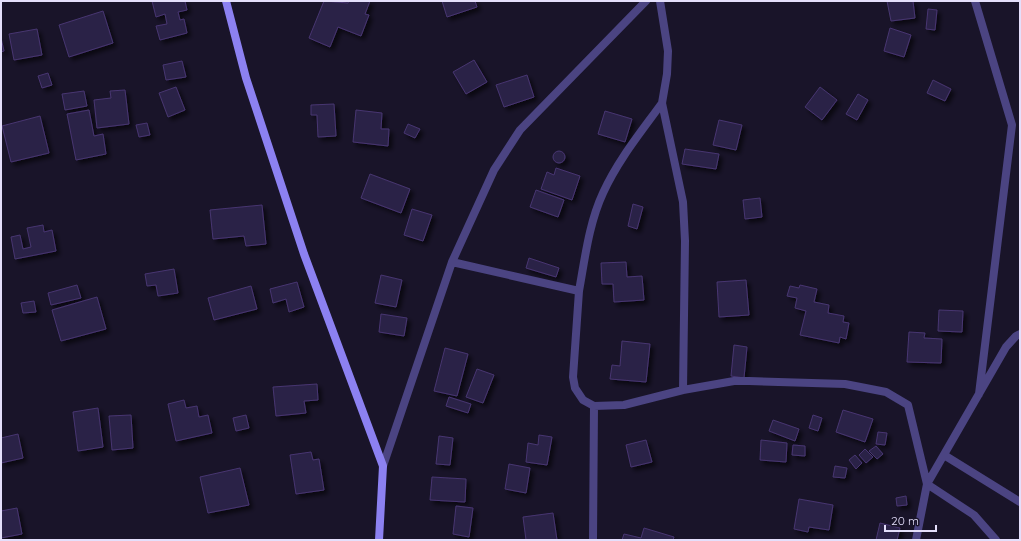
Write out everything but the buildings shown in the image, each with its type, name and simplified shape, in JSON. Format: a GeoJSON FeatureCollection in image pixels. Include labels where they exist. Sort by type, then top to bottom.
{"type":"FeatureCollection","features":[{"type":"Feature","properties":{"kind":"street"},"geometry":{"type":"LineString","coordinates":[[226,1],[246,78],[304,254],[383,466]]}},
{"type":"Feature","properties":{"kind":"street"},"geometry":{"type":"LineString","coordinates":[[379,540],[383,466],[452,262],[494,170],[520,130],[646,1]]}},
{"type":"Feature","properties":{"kind":"street"},"geometry":{"type":"LineString","coordinates":[[660,1],[668,51],[667,74],[662,103],[683,210],[685,241],[683,390]]}},
{"type":"Feature","properties":{"kind":"street"},"geometry":{"type":"LineString","coordinates":[[975,1],[1016,126],[979,394]]}},
{"type":"Feature","properties":{"kind":"street"},"geometry":{"type":"LineString","coordinates":[[662,103],[620,162],[603,193],[591,229],[579,291],[573,377],[575,388],[583,400],[594,406],[624,405],[683,390],[734,381],[845,384],[886,392],[908,405],[927,484],[974,515],[996,540]]}},
{"type":"Feature","properties":{"kind":"street"},"geometry":{"type":"LineString","coordinates":[[452,262],[579,291]]}},
{"type":"Feature","properties":{"kind":"street"},"geometry":{"type":"LineString","coordinates":[[916,540],[927,484],[1006,347],[1016,336],[1020,334]]}},
{"type":"Feature","properties":{"kind":"street"},"geometry":{"type":"LineString","coordinates":[[593,540],[594,406]]}},
{"type":"Feature","properties":{"kind":"street"},"geometry":{"type":"LineString","coordinates":[[944,456],[1020,502]]}}]}
